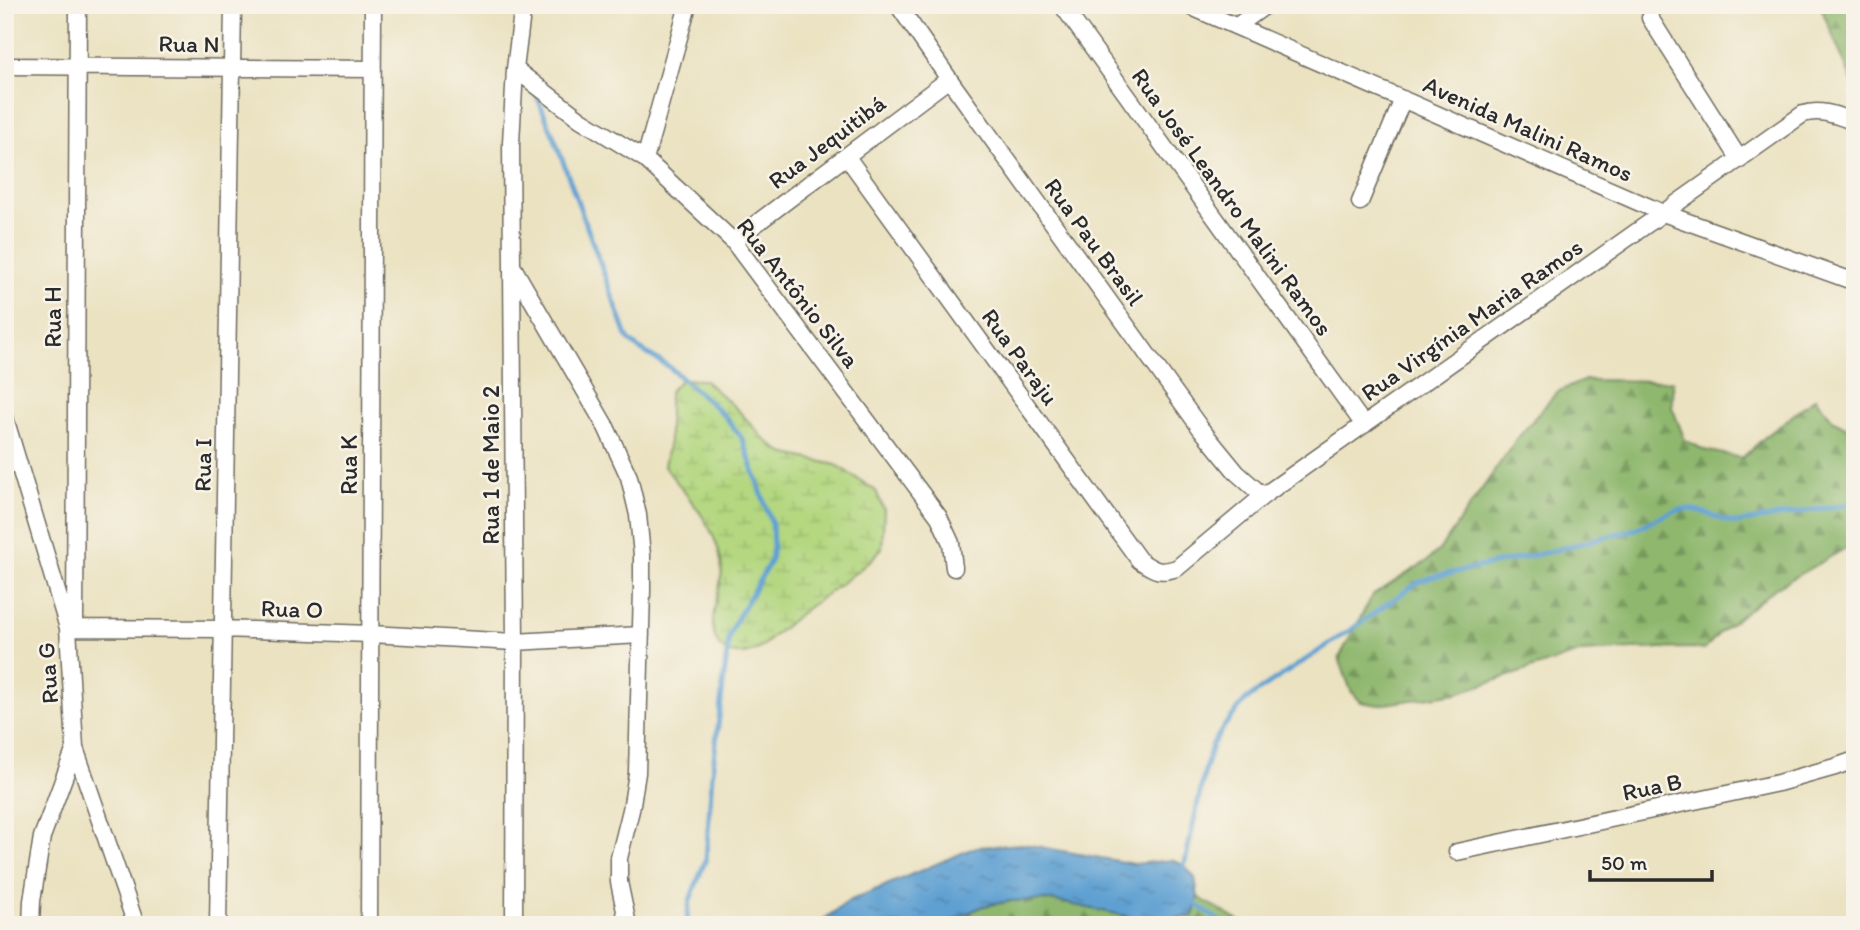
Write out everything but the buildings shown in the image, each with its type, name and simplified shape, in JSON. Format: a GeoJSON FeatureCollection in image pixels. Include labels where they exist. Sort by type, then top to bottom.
{"type":"FeatureCollection","features":[{"type":"Feature","properties":{"kind":"street","name":"Rua H"},"geometry":{"type":"LineString","coordinates":[[71,628],[78,5]]}},
{"type":"Feature","properties":{"kind":"street","name":"Rua I"},"geometry":{"type":"LineString","coordinates":[[218,925],[233,5]]}},
{"type":"Feature","properties":{"kind":"street","name":"Rua K"},"geometry":{"type":"LineString","coordinates":[[369,925],[373,5]]}},
{"type":"Feature","properties":{"kind":"street","name":"Rua 1 de Maio 2"},"geometry":{"type":"LineString","coordinates":[[514,925],[511,143],[515,69],[523,5]]}},
{"type":"Feature","properties":{"kind":"street"},"geometry":{"type":"LineString","coordinates":[[645,159],[688,5]]}},
{"type":"Feature","properties":{"kind":"street","name":"Rua Pau Brasil"},"geometry":{"type":"LineString","coordinates":[[898,5],[948,79],[1201,429],[1237,472],[1263,496]]}},
{"type":"Feature","properties":{"kind":"street","name":"Rua José Leandro Malini Ramos"},"geometry":{"type":"LineString","coordinates":[[1062,5],[1364,425]]}},
{"type":"Feature","properties":{"kind":"street","name":"Avenida Malini Ramos"},"geometry":{"type":"LineString","coordinates":[[1187,5],[1663,213],[1855,282]]}},
{"type":"Feature","properties":{"kind":"street"},"geometry":{"type":"LineString","coordinates":[[1237,26],[1266,5]]}},
{"type":"Feature","properties":{"kind":"street"},"geometry":{"type":"LineString","coordinates":[[1650,18],[1740,160]]}},
{"type":"Feature","properties":{"kind":"street","name":"Rua N"},"geometry":{"type":"LineString","coordinates":[[5,66],[373,69]]}},
{"type":"Feature","properties":{"kind":"street","name":"Rua Antônio Silva"},"geometry":{"type":"LineString","coordinates":[[515,69],[580,119],[645,159],[733,241],[939,517],[951,543],[954,568]]}},
{"type":"Feature","properties":{"kind":"street","name":"Rua Jequitibá"},"geometry":{"type":"LineString","coordinates":[[733,241],[948,79]]}},
{"type":"Feature","properties":{"kind":"street"},"geometry":{"type":"LineString","coordinates":[[1360,202],[1403,99]]}},
{"type":"Feature","properties":{"kind":"street","name":"Rua Virgínia Maria Ramos"},"geometry":{"type":"LineString","coordinates":[[1165,572],[1177,568],[1263,496],[1803,114],[1819,111],[1855,121]]}},
{"type":"Feature","properties":{"kind":"street","name":"Rua Paraju"},"geometry":{"type":"LineString","coordinates":[[847,157],[1139,559],[1154,570],[1165,572]]}},
{"type":"Feature","properties":{"kind":"street"},"geometry":{"type":"LineString","coordinates":[[512,267],[606,427],[629,477],[638,515],[642,555],[635,792],[618,870],[628,925]]}},
{"type":"Feature","properties":{"kind":"street","name":"Rua G"},"geometry":{"type":"LineString","coordinates":[[5,418],[71,628],[75,748],[136,925]]}},
{"type":"Feature","properties":{"kind":"street","name":"Rua O"},"geometry":{"type":"LineString","coordinates":[[71,628],[223,629],[515,642],[641,635]]}},
{"type":"Feature","properties":{"kind":"street"},"geometry":{"type":"LineString","coordinates":[[31,925],[42,837],[75,748]]}},
{"type":"Feature","properties":{"kind":"street","name":"Rua B"},"geometry":{"type":"LineString","coordinates":[[1457,852],[1778,783],[1855,760]]}},
{"type":"Feature","properties":{"kind":"green space"},"geometry":{"type":"Polygon","coordinates":[[[1820,5],[1855,5],[1855,88],[1820,5]]]}},
{"type":"Feature","properties":{"kind":"green space"},"geometry":{"type":"Polygon","coordinates":[[[681,379],[704,380],[738,410],[765,440],[783,453],[836,465],[876,491],[884,510],[882,548],[858,571],[762,646],[748,653],[727,652],[719,645],[714,635],[713,615],[722,571],[718,547],[698,510],[664,466],[669,441],[669,392],[681,379]]]}},
{"type":"Feature","properties":{"kind":"green space"},"geometry":{"type":"Polygon","coordinates":[[[1585,380],[1673,381],[1672,407],[1685,440],[1704,450],[1742,458],[1815,398],[1834,421],[1855,432],[1855,543],[1777,587],[1719,633],[1704,650],[1692,648],[1582,652],[1457,693],[1379,705],[1361,702],[1351,691],[1339,658],[1372,596],[1428,560],[1440,549],[1516,440],[1538,414],[1557,392],[1585,380]]]}},
{"type":"Feature","properties":{"kind":"green space"},"geometry":{"type":"Polygon","coordinates":[[[1198,897],[1246,925],[943,925],[983,906],[1011,901],[1051,900],[1150,921],[1193,916],[1198,897]]]}},
{"type":"Feature","properties":{"kind":"water"},"geometry":{"type":"Polygon","coordinates":[[[1024,844],[1134,864],[1172,860],[1184,865],[1195,878],[1198,897],[1193,916],[1150,921],[1051,900],[1011,901],[983,906],[943,925],[816,925],[849,901],[976,847],[1024,844]]]}},
{"type":"Feature","properties":{"kind":"waterway"},"geometry":{"type":"LineString","coordinates":[[535,92],[628,339],[668,366],[727,419],[743,440],[772,524],[771,560],[729,637],[712,774],[706,859],[690,900],[686,925]]}},
{"type":"Feature","properties":{"kind":"waterway"},"geometry":{"type":"LineString","coordinates":[[1183,872],[1212,745],[1225,725],[1245,701],[1257,692],[1417,583],[1432,577],[1629,531],[1680,510],[1700,511],[1737,523],[1855,503]]}},
{"type":"Feature","properties":{"kind":"waterway"},"geometry":{"type":"LineString","coordinates":[[1191,901],[1225,925]]}}]}
